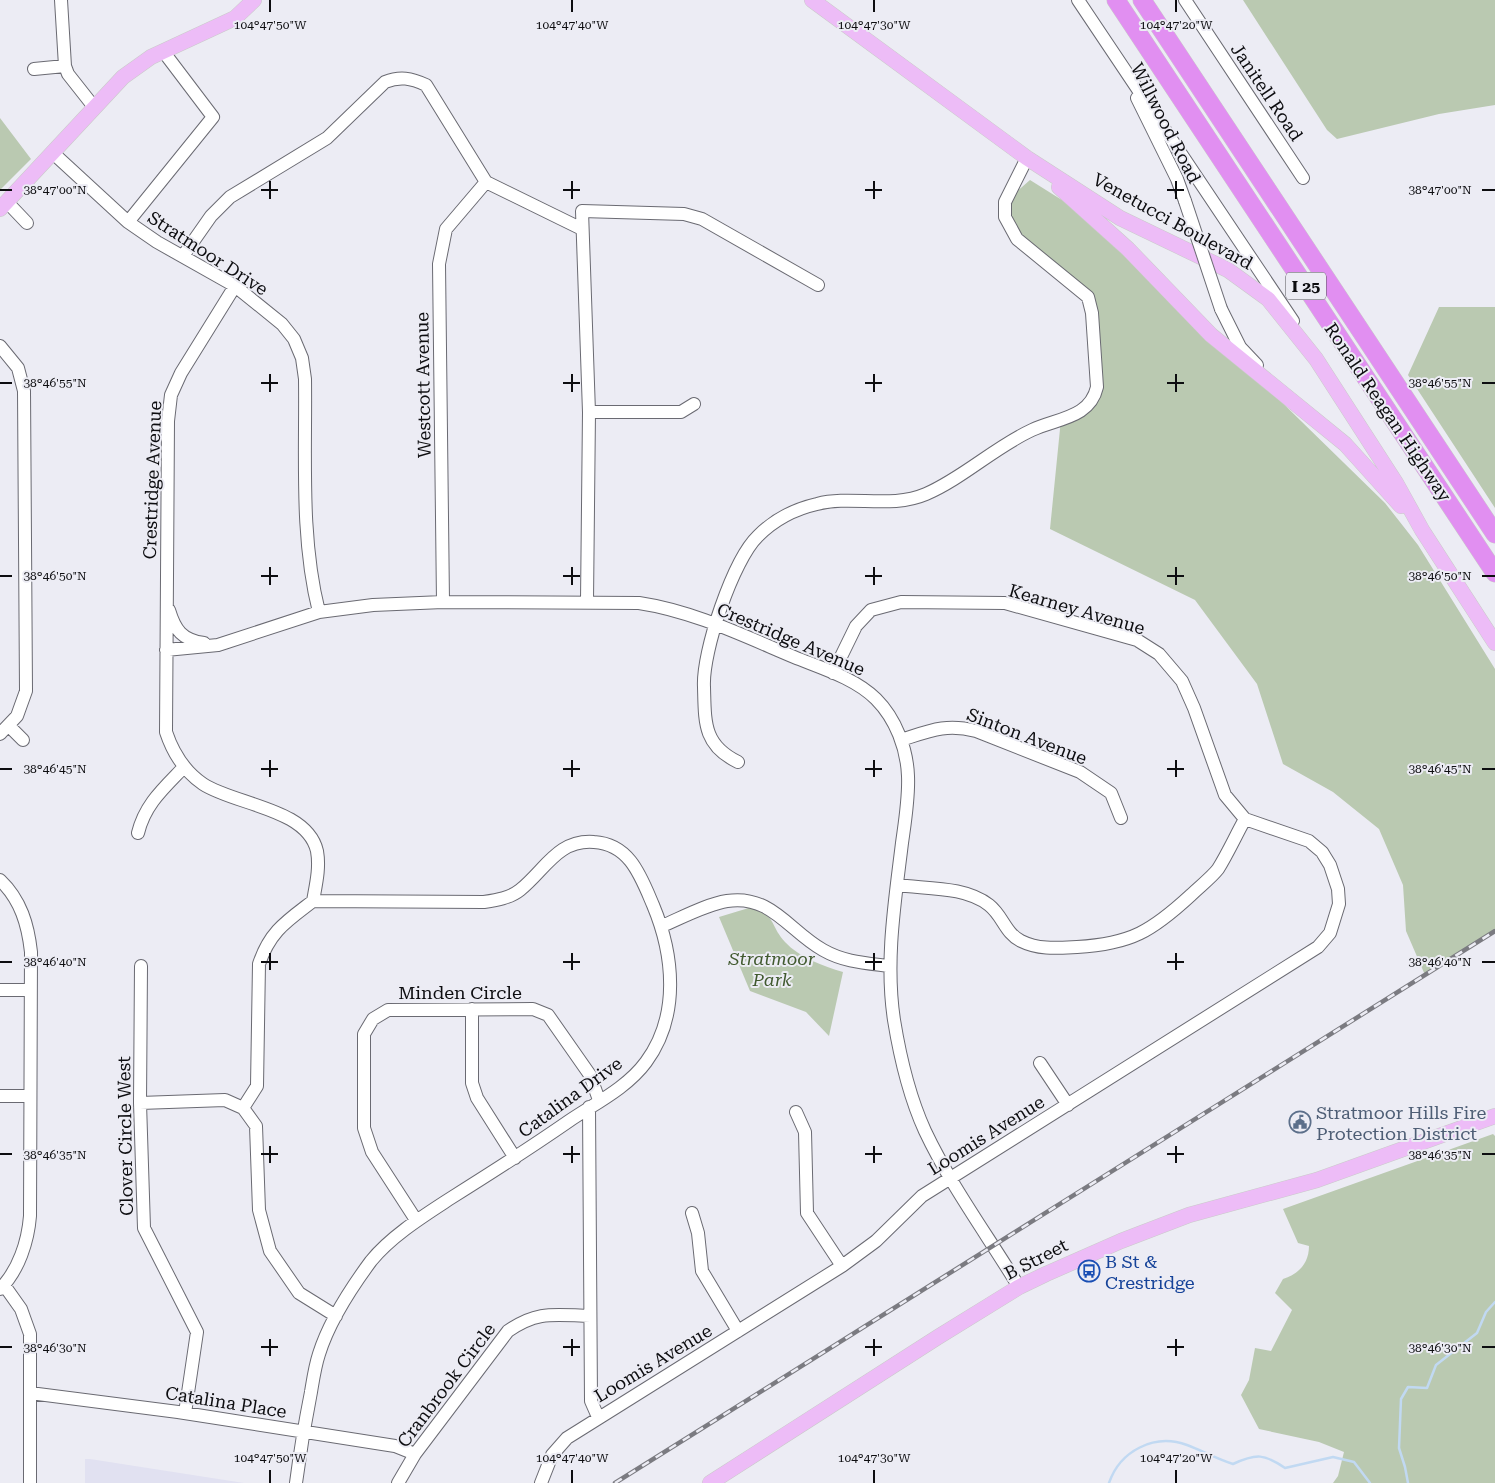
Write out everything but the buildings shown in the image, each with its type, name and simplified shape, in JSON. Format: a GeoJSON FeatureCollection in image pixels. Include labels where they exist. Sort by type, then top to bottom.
{"type":"FeatureCollection","features":[{"type":"Feature","properties":{"kind":"highway","name":"Ronald Reagan Highway"},"geometry":{"type":"LineString","coordinates":[[1116,0],[1495,573]]}},
{"type":"Feature","properties":{"kind":"highway","name":"Ronald Reagan Highway"},"geometry":{"type":"LineString","coordinates":[[1142,0],[1495,534]]}},
{"type":"Feature","properties":{"kind":"main road"},"geometry":{"type":"LineString","coordinates":[[3,206],[123,77],[163,51],[235,18],[254,0]]}},
{"type":"Feature","properties":{"kind":"main road","name":"Venetucci Boulevard"},"geometry":{"type":"LineString","coordinates":[[812,0],[1027,158],[1120,218],[1228,270],[1249,283],[1285,319],[1316,359],[1396,483],[1422,530],[1495,643]]}},
{"type":"Feature","properties":{"kind":"main road","name":"Venetucci Boulevard"},"geometry":{"type":"LineString","coordinates":[[1027,158],[1128,249],[1211,335],[1244,364],[1295,402],[1356,455],[1422,530]]}},
{"type":"Feature","properties":{"kind":"main road","name":"B Street"},"geometry":{"type":"LineString","coordinates":[[1415,1146],[1495,1105]]}},
{"type":"Feature","properties":{"kind":"main road","name":"B Street"},"geometry":{"type":"LineString","coordinates":[[710,1483],[1019,1287],[1143,1232],[1210,1209],[1317,1180],[1495,1116]]}},
{"type":"Feature","properties":{"kind":"street"},"geometry":{"type":"LineString","coordinates":[[62,0],[65,66],[68,74],[94,106]]}},
{"type":"Feature","properties":{"kind":"street","name":"Willwood Road"},"geometry":{"type":"LineString","coordinates":[[1078,0],[1104,39],[1114,50],[1197,175],[1316,359]]}},
{"type":"Feature","properties":{"kind":"street","name":"Janitell Road"},"geometry":{"type":"LineString","coordinates":[[1185,0],[1303,178]]}},
{"type":"Feature","properties":{"kind":"street","name":"Willwood Road"},"geometry":{"type":"LineString","coordinates":[[1104,39],[1110,53],[1144,111],[1177,179],[1221,309],[1240,347],[1295,402]]}},
{"type":"Feature","properties":{"kind":"street"},"geometry":{"type":"LineString","coordinates":[[128,222],[213,117],[163,51]]}},
{"type":"Feature","properties":{"kind":"street"},"geometry":{"type":"LineString","coordinates":[[34,69],[65,66]]}},
{"type":"Feature","properties":{"kind":"street"},"geometry":{"type":"LineString","coordinates":[[183,256],[211,216],[230,197],[327,138],[385,82],[397,78],[411,79],[426,85],[486,182],[582,229]]}},
{"type":"Feature","properties":{"kind":"street","name":"Stratmoor Drive"},"geometry":{"type":"LineString","coordinates":[[53,153],[128,222],[235,286],[282,324],[294,339],[302,358],[306,379],[308,551],[311,581],[319,612]]}},
{"type":"Feature","properties":{"kind":"street"},"geometry":{"type":"LineString","coordinates":[[738,762],[722,754],[710,738],[705,714],[703,678],[715,624],[744,554],[757,536],[793,511],[818,503],[899,501],[925,495],[1031,430],[1087,409],[1095,398],[1097,387],[1092,313],[1088,297],[1017,239],[1009,227],[1005,216],[1005,202],[1027,158]]}},
{"type":"Feature","properties":{"kind":"street","name":"Westcott Avenue"},"geometry":{"type":"LineString","coordinates":[[443,602],[439,264],[446,229],[486,182]]}},
{"type":"Feature","properties":{"kind":"street"},"geometry":{"type":"LineString","coordinates":[[3,206],[27,223]]}},
{"type":"Feature","properties":{"kind":"street"},"geometry":{"type":"LineString","coordinates":[[587,602],[589,412],[582,211],[684,214],[702,219],[818,285]]}},
{"type":"Feature","properties":{"kind":"street","name":"Crestridge Avenue"},"geometry":{"type":"LineString","coordinates":[[235,286],[181,373],[171,395],[168,421],[166,650],[218,645],[319,612],[373,605],[443,602],[639,603],[666,607],[715,624],[853,682],[877,700],[886,712],[901,740],[908,783],[889,966],[895,1026],[910,1090],[925,1131],[1019,1287]]}},
{"type":"Feature","properties":{"kind":"street"},"geometry":{"type":"LineString","coordinates":[[0,346],[18,368],[24,390],[26,691],[23,704],[4,730],[23,740]]}},
{"type":"Feature","properties":{"kind":"street"},"geometry":{"type":"LineString","coordinates":[[589,412],[681,412],[694,404]]}},
{"type":"Feature","properties":{"kind":"street","name":"Crestridge Avenue"},"geometry":{"type":"LineString","coordinates":[[166,602],[173,623],[185,638],[193,642],[218,645]]}},
{"type":"Feature","properties":{"kind":"street","name":"Kearney Avenue"},"geometry":{"type":"LineString","coordinates":[[833,673],[856,626],[871,610],[901,602],[1005,603],[1136,640],[1159,654],[1182,681],[1194,708],[1225,795],[1245,818]]}},
{"type":"Feature","properties":{"kind":"street"},"geometry":{"type":"LineString","coordinates":[[166,650],[166,732],[171,748],[184,767],[202,783],[220,793],[287,817],[306,830],[316,850],[318,874],[313,901],[280,926],[266,945],[259,964],[257,1086],[242,1108]]}},
{"type":"Feature","properties":{"kind":"street","name":"Sinton Avenue"},"geometry":{"type":"LineString","coordinates":[[901,740],[939,727],[958,726],[976,731],[1080,772],[1111,793],[1120,818]]}},
{"type":"Feature","properties":{"kind":"street"},"geometry":{"type":"LineString","coordinates":[[138,833],[143,814],[153,798],[184,767]]}},
{"type":"Feature","properties":{"kind":"street"},"geometry":{"type":"LineString","coordinates":[[897,886],[962,893],[977,898],[999,915],[1008,933],[1037,947],[1059,948],[1109,945],[1142,933],[1165,919],[1217,870],[1245,818]]}},
{"type":"Feature","properties":{"kind":"street","name":"Loomis Avenue"},"geometry":{"type":"LineString","coordinates":[[541,1483],[552,1455],[562,1444],[598,1417],[842,1266],[876,1241],[922,1196],[951,1176],[1068,1105],[1318,947],[1330,933],[1339,904],[1338,889],[1330,865],[1322,852],[1309,842],[1245,818]]}},
{"type":"Feature","properties":{"kind":"street","name":"Catalina Drive"},"geometry":{"type":"LineString","coordinates":[[296,1483],[303,1432],[318,1354],[336,1316],[372,1260],[416,1220],[515,1158],[588,1107],[618,1089],[645,1064],[666,1021],[671,972],[662,926],[636,866],[616,848],[594,842],[570,845],[552,856],[520,890],[506,899],[484,902],[313,901]]}},
{"type":"Feature","properties":{"kind":"street"},"geometry":{"type":"LineString","coordinates":[[0,880],[14,896],[26,920],[31,952],[29,1232],[16,1265],[2,1287],[26,1319],[30,1334],[30,1483]]}},
{"type":"Feature","properties":{"kind":"street"},"geometry":{"type":"LineString","coordinates":[[662,926],[726,901],[745,900],[773,910],[821,949],[847,961],[889,966]]}},
{"type":"Feature","properties":{"kind":"street","name":"Clover Circle West"},"geometry":{"type":"LineString","coordinates":[[141,966],[140,1103],[144,1228],[197,1332],[185,1413]]}},
{"type":"Feature","properties":{"kind":"street"},"geometry":{"type":"LineString","coordinates":[[0,990],[30,990]]}},
{"type":"Feature","properties":{"kind":"street"},"geometry":{"type":"LineString","coordinates":[[472,1009],[472,1083],[477,1098],[515,1158]]}},
{"type":"Feature","properties":{"kind":"street","name":"Minden Circle"},"geometry":{"type":"LineString","coordinates":[[416,1220],[372,1152],[364,1128],[364,1034],[373,1019],[388,1010],[533,1009],[548,1015],[590,1075],[599,1100]]}},
{"type":"Feature","properties":{"kind":"street"},"geometry":{"type":"LineString","coordinates":[[1040,1064],[1068,1105]]}},
{"type":"Feature","properties":{"kind":"street"},"geometry":{"type":"LineString","coordinates":[[0,1096],[30,1096]]}},
{"type":"Feature","properties":{"kind":"street"},"geometry":{"type":"LineString","coordinates":[[140,1103],[225,1100],[242,1108],[256,1126],[259,1210],[270,1251],[299,1294],[336,1316]]}},
{"type":"Feature","properties":{"kind":"street"},"geometry":{"type":"LineString","coordinates":[[588,1107],[591,1401],[598,1417]]}},
{"type":"Feature","properties":{"kind":"street"},"geometry":{"type":"LineString","coordinates":[[796,1112],[805,1132],[807,1213],[842,1266]]}},
{"type":"Feature","properties":{"kind":"street"},"geometry":{"type":"LineString","coordinates":[[692,1213],[698,1233],[702,1270],[707,1282],[738,1331]]}},
{"type":"Feature","properties":{"kind":"street","name":"Cranbrook Circle"},"geometry":{"type":"LineString","coordinates":[[398,1483],[415,1454],[508,1331],[524,1320],[540,1314],[590,1316]]}},
{"type":"Feature","properties":{"kind":"street","name":"Catalina Place"},"geometry":{"type":"LineString","coordinates":[[30,1393],[185,1413],[395,1446],[415,1454]]}},
{"type":"Feature","properties":{"kind":"shaded area"},"geometry":{"type":"Polygon","coordinates":[[[85,1459],[90,1459],[244,1483],[85,1483],[85,1459]]]}},
{"type":"Feature","properties":{"kind":"green space"},"geometry":{"type":"Polygon","coordinates":[[[1243,0],[1495,0],[1495,105],[1439,114],[1337,139],[1327,130],[1243,0]]]}},
{"type":"Feature","properties":{"kind":"green space"},"geometry":{"type":"Polygon","coordinates":[[[0,118],[31,159],[0,190],[0,118]]]}},
{"type":"Feature","properties":{"kind":"green space"},"geometry":{"type":"Polygon","coordinates":[[[1030,180],[1097,222],[1385,503],[1418,545],[1495,669],[1495,931],[1425,975],[1406,931],[1403,885],[1379,829],[1333,792],[1283,764],[1257,684],[1195,600],[1050,529],[1061,419],[1087,409],[1097,387],[1092,313],[1080,288],[1017,239],[1005,202],[1030,180]]]}},
{"type":"Feature","properties":{"kind":"green space"},"geometry":{"type":"Polygon","coordinates":[[[1439,307],[1495,307],[1495,508],[1408,375],[1439,307]]]}},
{"type":"Feature","properties":{"kind":"green space","name":"Stratmoor Park"},"geometry":{"type":"Polygon","coordinates":[[[752,907],[770,918],[780,936],[798,953],[820,964],[843,972],[829,1036],[806,1012],[750,991],[719,917],[752,907]]]}},
{"type":"Feature","properties":{"kind":"green space"},"geometry":{"type":"Polygon","coordinates":[[[1493,1134],[1495,1136],[1495,1483],[1333,1483],[1338,1476],[1344,1452],[1319,1442],[1259,1429],[1241,1395],[1249,1380],[1255,1348],[1271,1351],[1292,1310],[1275,1293],[1283,1279],[1294,1274],[1302,1267],[1309,1252],[1309,1246],[1298,1243],[1283,1209],[1493,1134]]]}},
{"type":"Feature","properties":{"kind":"waterway"},"geometry":{"type":"LineString","coordinates":[[1408,1483],[1399,1448],[1401,1399],[1408,1387],[1427,1388],[1436,1365],[1477,1333],[1486,1312],[1495,1302]]}},
{"type":"Feature","properties":{"kind":"waterway"},"geometry":{"type":"LineString","coordinates":[[1109,1483],[1121,1462],[1130,1454],[1151,1443],[1162,1441],[1187,1445],[1233,1464],[1248,1458],[1260,1457],[1271,1460],[1285,1468],[1333,1457],[1354,1462],[1370,1483]]}},
{"type":"Feature","properties":{"kind":"railway"},"geometry":{"type":"LineString","coordinates":[[615,1483],[1495,931]]}},
{"type":"Feature","properties":{"kind":"place","name":"Stratmoor Hills Fire Protection District"},"geometry":{"type":"Point","coordinates":[1300,1122]}},
{"type":"Feature","properties":{"kind":"place","name":"B St & Crestridge"},"geometry":{"type":"Point","coordinates":[1089,1271]}}]}
